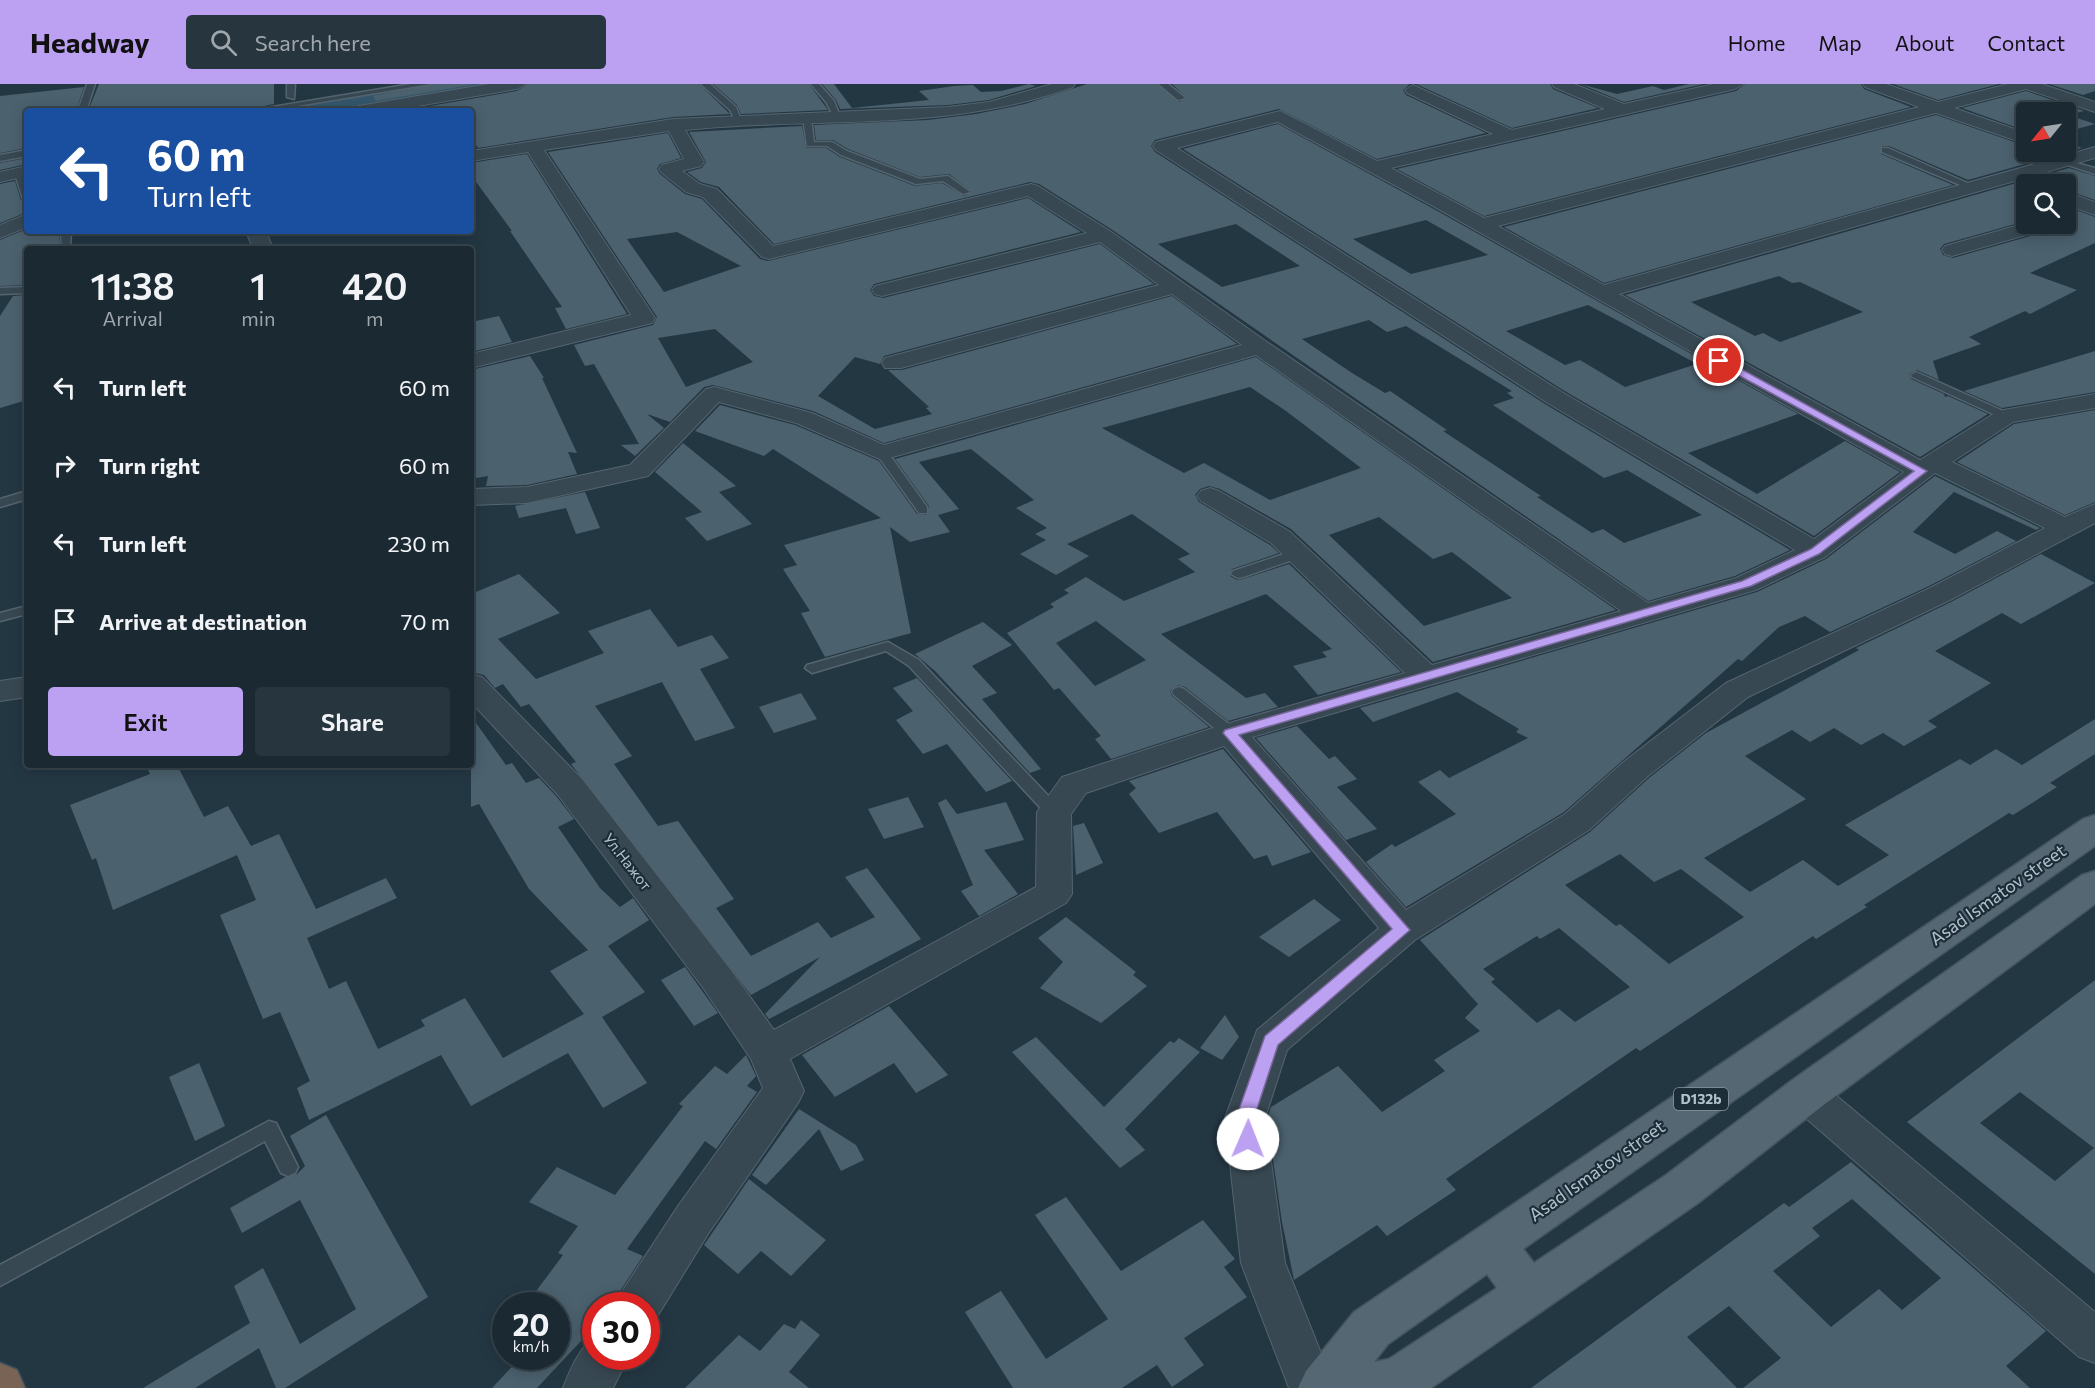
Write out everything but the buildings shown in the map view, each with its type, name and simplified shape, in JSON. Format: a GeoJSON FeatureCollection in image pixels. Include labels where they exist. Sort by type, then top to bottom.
{"type":"FeatureCollection","features":[{"type":"Feature","properties":{"kind":"main road","name":"Asad Ismatov street"},"geometry":{"type":"LineString","coordinates":[[1323,1388],[1371,1328],[2095,828]]}},
{"type":"Feature","properties":{"kind":"main road"},"geometry":{"type":"LineString","coordinates":[[1367,1388],[1398,1382],[1682,1189],[1806,1094],[2095,885]]}},
{"type":"Feature","properties":{"kind":"main road"},"geometry":{"type":"LineString","coordinates":[[1492,1244],[1529,1293]]}},
{"type":"Feature","properties":{"kind":"street"},"geometry":{"type":"LineString","coordinates":[[377,108],[517,84]]}},
{"type":"Feature","properties":{"kind":"street"},"geometry":{"type":"LineString","coordinates":[[474,156],[673,124],[944,112],[1009,104],[1067,84]]}},
{"type":"Feature","properties":{"kind":"street"},"geometry":{"type":"LineString","coordinates":[[1560,84],[1623,110]]}},
{"type":"Feature","properties":{"kind":"street"},"geometry":{"type":"LineString","coordinates":[[1870,84],[2016,136]]}},
{"type":"Feature","properties":{"kind":"street"},"geometry":{"type":"LineString","coordinates":[[1481,225],[2026,84],[2095,107]]}},
{"type":"Feature","properties":{"kind":"street"},"geometry":{"type":"LineString","coordinates":[[1377,166],[1722,85]]}},
{"type":"Feature","properties":{"kind":"street"},"geometry":{"type":"LineString","coordinates":[[1413,90],[1511,136]]}},
{"type":"Feature","properties":{"kind":"street"},"geometry":{"type":"LineString","coordinates":[[1815,551],[1554,397],[1162,146],[1280,116],[1377,166],[1602,292],[1758,383],[1927,467],[2064,528]]}},
{"type":"Feature","properties":{"kind":"street"},"geometry":{"type":"LineString","coordinates":[[673,124],[695,162],[668,168],[693,188],[710,193],[769,253],[1031,190],[1103,235],[1259,347],[1644,614]]}},
{"type":"Feature","properties":{"kind":"street"},"geometry":{"type":"LineString","coordinates":[[474,360],[644,318],[592,238],[567,192],[533,147]]}},
{"type":"Feature","properties":{"kind":"street"},"geometry":{"type":"LineString","coordinates":[[2038,174],[2080,159]]}},
{"type":"Feature","properties":{"kind":"street"},"geometry":{"type":"LineString","coordinates":[[1602,292],[1975,188],[2016,181]]}},
{"type":"Feature","properties":{"kind":"street"},"geometry":{"type":"LineString","coordinates":[[2076,202],[2095,209]]}},
{"type":"Feature","properties":{"kind":"street"},"geometry":{"type":"LineString","coordinates":[[2076,214],[2095,209]]}},
{"type":"Feature","properties":{"kind":"street"},"geometry":{"type":"LineString","coordinates":[[0,232],[24,221]]}},
{"type":"Feature","properties":{"kind":"street"},"geometry":{"type":"LineString","coordinates":[[1952,250],[2016,232]]}},
{"type":"Feature","properties":{"kind":"street"},"geometry":{"type":"LineString","coordinates":[[882,290],[1103,235]]}},
{"type":"Feature","properties":{"kind":"street"},"geometry":{"type":"LineString","coordinates":[[893,363],[1176,287]]}},
{"type":"Feature","properties":{"kind":"street"},"geometry":{"type":"LineString","coordinates":[[474,497],[527,495],[639,471],[714,394],[804,418],[882,453],[1259,347]]}},
{"type":"Feature","properties":{"kind":"street"},"geometry":{"type":"LineString","coordinates":[[768,1052],[1054,894],[1054,812],[1074,785],[1230,733],[1746,584],[1815,551],[1927,467],[2006,416],[2095,401]]}},
{"type":"Feature","properties":{"kind":"street"},"geometry":{"type":"LineString","coordinates":[[1210,496],[1280,537],[1426,676]]}},
{"type":"Feature","properties":{"kind":"street"},"geometry":{"type":"LineString","coordinates":[[1312,1388],[1263,1263],[1245,1118],[1270,1041],[1402,930],[1577,822],[1637,768],[1737,690],[1940,594],[2095,512]]}},
{"type":"Feature","properties":{"kind":"street"},"geometry":{"type":"LineString","coordinates":[[0,691],[24,687]]}},
{"type":"Feature","properties":{"kind":"street","name":"Ул.Нажот"},"geometry":{"type":"LineString","coordinates":[[474,687],[570,787],[717,979],[768,1052],[784,1091],[693,1220],[647,1292]]}},
{"type":"Feature","properties":{"kind":"street"},"geometry":{"type":"LineString","coordinates":[[1230,733],[1402,930]]}},
{"type":"Feature","properties":{"kind":"street"},"geometry":{"type":"LineString","coordinates":[[1806,1094],[2095,1341]]}},
{"type":"Feature","properties":{"kind":"street"},"geometry":{"type":"LineString","coordinates":[[586,1388],[597,1370]]}},
{"type":"Feature","properties":{"kind":"lane"},"geometry":{"type":"LineString","coordinates":[[83,108],[91,84]]}},
{"type":"Feature","properties":{"kind":"lane"},"geometry":{"type":"LineString","coordinates":[[291,84],[291,97]]}},
{"type":"Feature","properties":{"kind":"lane"},"geometry":{"type":"LineString","coordinates":[[271,108],[426,84]]}},
{"type":"Feature","properties":{"kind":"lane"},"geometry":{"type":"LineString","coordinates":[[705,84],[733,109],[739,120]]}},
{"type":"Feature","properties":{"kind":"lane"},"geometry":{"type":"LineString","coordinates":[[815,84],[830,101],[838,117]]}},
{"type":"Feature","properties":{"kind":"lane"},"geometry":{"type":"LineString","coordinates":[[1163,84],[1181,98]]}},
{"type":"Feature","properties":{"kind":"lane"},"geometry":{"type":"LineString","coordinates":[[807,118],[810,144],[830,144],[844,153],[918,182],[945,178],[966,192]]}},
{"type":"Feature","properties":{"kind":"lane"},"geometry":{"type":"LineString","coordinates":[[1885,150],[1975,188]]}},
{"type":"Feature","properties":{"kind":"lane"},"geometry":{"type":"LineString","coordinates":[[0,158],[24,154]]}},
{"type":"Feature","properties":{"kind":"lane"},"geometry":{"type":"LineString","coordinates":[[15,174],[24,193]]}},
{"type":"Feature","properties":{"kind":"lane"},"geometry":{"type":"LineString","coordinates":[[0,291],[24,290]]}},
{"type":"Feature","properties":{"kind":"lane"},"geometry":{"type":"LineString","coordinates":[[1916,375],[2006,416]]}},
{"type":"Feature","properties":{"kind":"lane"},"geometry":{"type":"LineString","coordinates":[[882,453],[923,510]]}},
{"type":"Feature","properties":{"kind":"lane"},"geometry":{"type":"LineString","coordinates":[[0,503],[24,496]]}},
{"type":"Feature","properties":{"kind":"lane"},"geometry":{"type":"LineString","coordinates":[[1238,574],[1299,553]]}},
{"type":"Feature","properties":{"kind":"lane"},"geometry":{"type":"LineString","coordinates":[[0,617],[24,611]]}},
{"type":"Feature","properties":{"kind":"lane"},"geometry":{"type":"LineString","coordinates":[[812,668],[888,646],[914,663],[1054,812]]}},
{"type":"Feature","properties":{"kind":"lane"},"geometry":{"type":"LineString","coordinates":[[1179,692],[1230,733]]}},
{"type":"Feature","properties":{"kind":"lane"},"geometry":{"type":"LineString","coordinates":[[0,1276],[269,1129],[288,1167]]}},
{"type":"Feature","properties":{"kind":"waterway"},"geometry":{"type":"LineString","coordinates":[[331,108],[489,84]]}},
{"type":"Feature","properties":{"kind":"route"},"geometry":{"type":"LineString","coordinates":[[1248,1139],[1245,1118],[1270,1041],[1402,930],[1230,733],[1746,584],[1815,551],[1921,471],[1719,361]]}}]}
